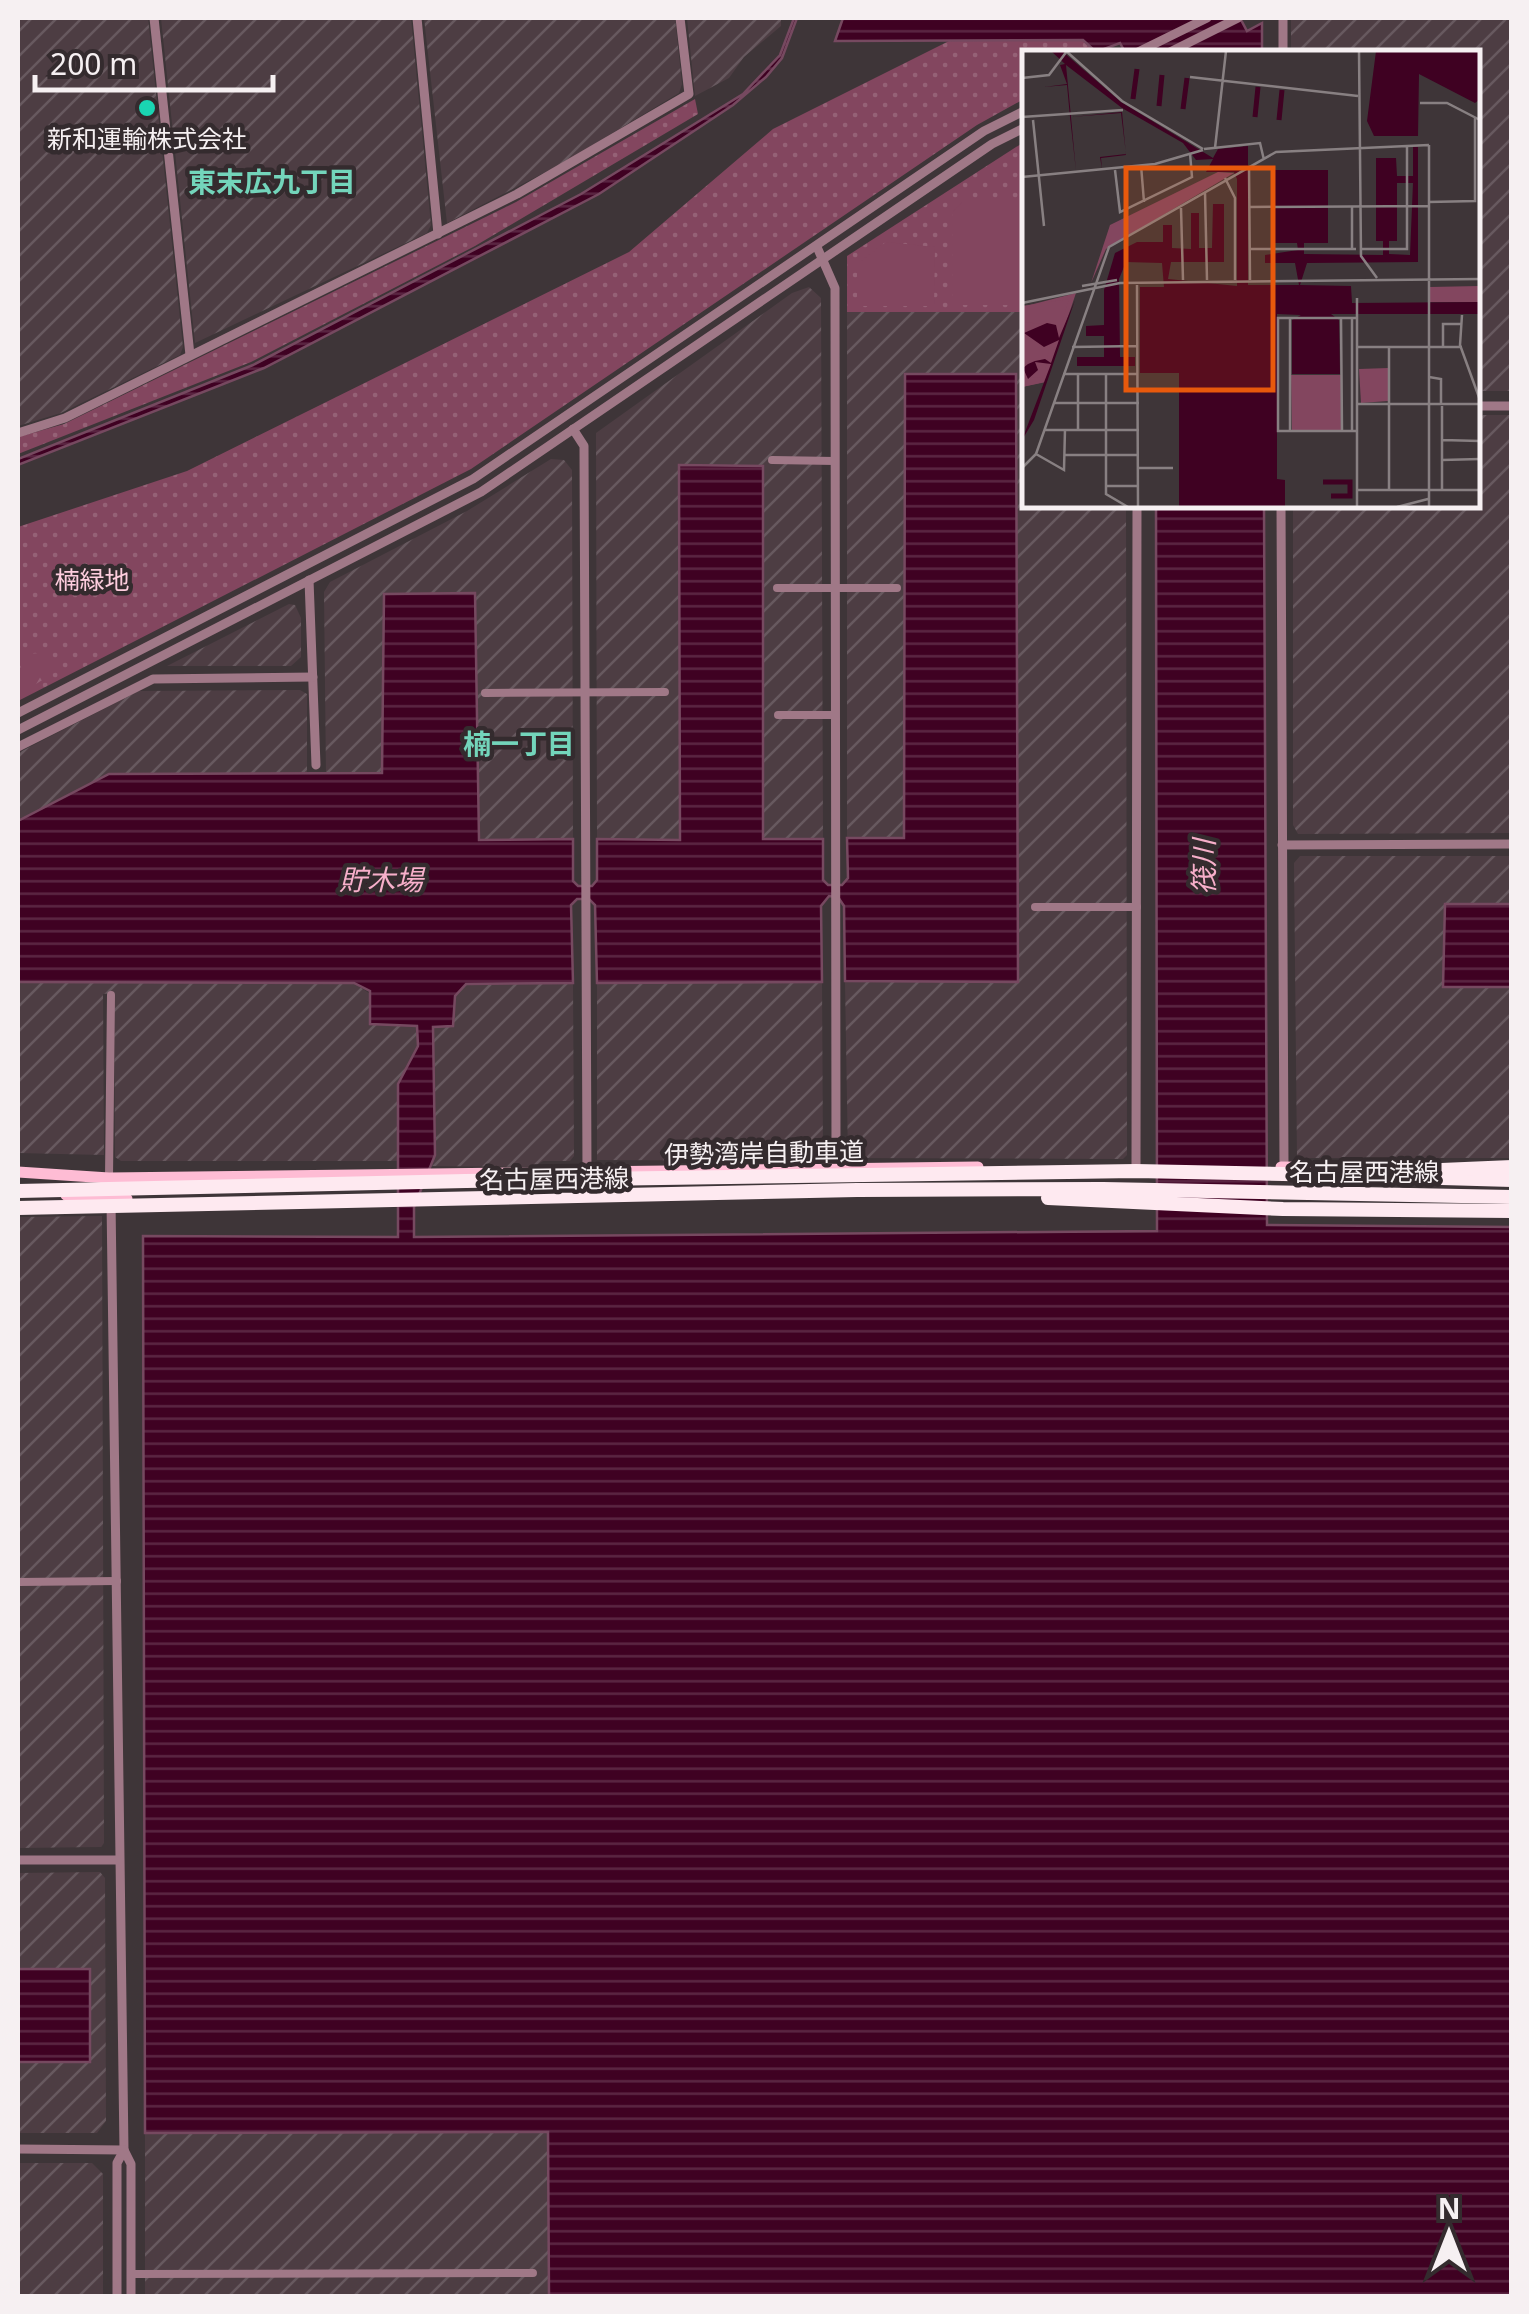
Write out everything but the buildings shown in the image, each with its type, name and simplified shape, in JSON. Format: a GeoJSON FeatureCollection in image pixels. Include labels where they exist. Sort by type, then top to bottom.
{"type":"FeatureCollection","features":[{"type":"Feature","properties":{"kind":"highway"},"geometry":{"type":"LineString","coordinates":[[1324,1175],[1512,1168]]}},
{"type":"Feature","properties":{"kind":"highway","name":"伊勢湾岸自動車道"},"geometry":{"type":"LineString","coordinates":[[18,1191],[1136,1171],[1512,1180]]}},
{"type":"Feature","properties":{"kind":"highway","name":"伊勢湾岸自動車道"},"geometry":{"type":"LineString","coordinates":[[18,1208],[858,1190],[1102,1189],[1512,1196]]}},
{"type":"Feature","properties":{"kind":"highway"},"geometry":{"type":"LineString","coordinates":[[858,1190],[1283,1209],[1512,1211]]}},
{"type":"Feature","properties":{"kind":"main road","name":"名古屋西港線"},"geometry":{"type":"LineString","coordinates":[[18,1172],[110,1178],[836,1167],[1512,1168]]}},
{"type":"Feature","properties":{"kind":"main road","name":"名古屋西港線"},"geometry":{"type":"LineString","coordinates":[[18,1191],[111,1199],[387,1204],[1136,1191],[1512,1196]]}},
{"type":"Feature","properties":{"kind":"street"},"geometry":{"type":"LineString","coordinates":[[154,18],[190,355]]}},
{"type":"Feature","properties":{"kind":"street"},"geometry":{"type":"LineString","coordinates":[[418,18],[438,234]]}},
{"type":"Feature","properties":{"kind":"street"},"geometry":{"type":"LineString","coordinates":[[18,433],[66,418],[438,234],[517,194],[689,94],[680,18]]}},
{"type":"Feature","properties":{"kind":"street"},"geometry":{"type":"LineString","coordinates":[[1142,50],[1207,18]]}},
{"type":"Feature","properties":{"kind":"street"},"geometry":{"type":"LineString","coordinates":[[1174,50],[1238,18]]}},
{"type":"Feature","properties":{"kind":"street"},"geometry":{"type":"LineString","coordinates":[[1283,18],[1283,50]]}},
{"type":"Feature","properties":{"kind":"street"},"geometry":{"type":"LineString","coordinates":[[18,714],[474,479],[984,132],[1022,112]]}},
{"type":"Feature","properties":{"kind":"street"},"geometry":{"type":"LineString","coordinates":[[18,730],[481,492],[992,144],[1022,129]]}},
{"type":"Feature","properties":{"kind":"street"},"geometry":{"type":"LineString","coordinates":[[816,247],[834,288],[836,1167]]}},
{"type":"Feature","properties":{"kind":"street"},"geometry":{"type":"LineString","coordinates":[[1479,406],[1512,406]]}},
{"type":"Feature","properties":{"kind":"street"},"geometry":{"type":"LineString","coordinates":[[567,418],[584,446],[582,692],[587,1172]]}},
{"type":"Feature","properties":{"kind":"street"},"geometry":{"type":"LineString","coordinates":[[772,460],[835,461]]}},
{"type":"Feature","properties":{"kind":"street"},"geometry":{"type":"LineString","coordinates":[[1136,1166],[1137,508]]}},
{"type":"Feature","properties":{"kind":"street"},"geometry":{"type":"LineString","coordinates":[[1281,508],[1284,1167]]}},
{"type":"Feature","properties":{"kind":"street"},"geometry":{"type":"LineString","coordinates":[[303,568],[310,582],[316,765]]}},
{"type":"Feature","properties":{"kind":"street"},"geometry":{"type":"LineString","coordinates":[[777,588],[897,588]]}},
{"type":"Feature","properties":{"kind":"street"},"geometry":{"type":"LineString","coordinates":[[18,746],[153,679],[312,677]]}},
{"type":"Feature","properties":{"kind":"street"},"geometry":{"type":"LineString","coordinates":[[485,693],[665,692]]}},
{"type":"Feature","properties":{"kind":"street"},"geometry":{"type":"LineString","coordinates":[[778,715],[835,715]]}},
{"type":"Feature","properties":{"kind":"street"},"geometry":{"type":"LineString","coordinates":[[1282,845],[1512,844]]}},
{"type":"Feature","properties":{"kind":"street"},"geometry":{"type":"LineString","coordinates":[[1034,907],[1137,907]]}},
{"type":"Feature","properties":{"kind":"street"},"geometry":{"type":"LineString","coordinates":[[111,995],[118,1860],[124,2150],[131,2164],[132,2296]]}},
{"type":"Feature","properties":{"kind":"street"},"geometry":{"type":"LineString","coordinates":[[18,1582],[117,1581]]}},
{"type":"Feature","properties":{"kind":"street"},"geometry":{"type":"LineString","coordinates":[[18,1860],[118,1860]]}},
{"type":"Feature","properties":{"kind":"street"},"geometry":{"type":"LineString","coordinates":[[18,2149],[124,2150]]}},
{"type":"Feature","properties":{"kind":"street"},"geometry":{"type":"LineString","coordinates":[[117,2296],[117,2163],[124,2150]]}},
{"type":"Feature","properties":{"kind":"street"},"geometry":{"type":"LineString","coordinates":[[131,2274],[533,2273]]}},
{"type":"Feature","properties":{"kind":"shaded area"},"geometry":{"type":"Polygon","coordinates":[[[18,18],[148,18],[183,347],[180,355],[61,413],[18,426],[18,18]]]}},
{"type":"Feature","properties":{"kind":"shaded area"},"geometry":{"type":"Polygon","coordinates":[[[161,18],[411,18],[431,225],[427,233],[195,343],[161,18]]]}},
{"type":"Feature","properties":{"kind":"shaded area"},"geometry":{"type":"Polygon","coordinates":[[[424,18],[675,18],[682,84],[679,93],[559,165],[447,223],[424,18]]]}},
{"type":"Feature","properties":{"kind":"shaded area"},"geometry":{"type":"Polygon","coordinates":[[[687,18],[781,18],[781,26],[744,57],[729,78],[695,96],[687,18]]]}},
{"type":"Feature","properties":{"kind":"shaded area"},"geometry":{"type":"Polygon","coordinates":[[[1291,18],[1511,18],[1511,391],[1479,391],[1479,50],[1291,50],[1291,18]]]}},
{"type":"Feature","properties":{"kind":"shaded area"},"geometry":{"type":"Polygon","coordinates":[[[809,287],[821,298],[823,839],[763,840],[763,466],[679,465],[680,840],[597,839],[596,433],[792,293],[809,287]]]}},
{"type":"Feature","properties":{"kind":"shaded area"},"geometry":{"type":"Polygon","coordinates":[[[847,312],[1022,312],[1022,508],[1126,508],[1127,1155],[1123,1159],[848,1158],[845,981],[1018,981],[1016,375],[905,374],[904,839],[847,838],[847,312]]]}},
{"type":"Feature","properties":{"kind":"shaded area"},"geometry":{"type":"Polygon","coordinates":[[[1479,415],[1511,415],[1511,833],[1298,834],[1293,825],[1293,508],[1479,508],[1479,415]]]}},
{"type":"Feature","properties":{"kind":"shaded area"},"geometry":{"type":"Polygon","coordinates":[[[551,459],[564,460],[572,470],[573,839],[478,840],[475,594],[384,594],[383,773],[326,774],[324,592],[330,582],[467,511],[551,459]]]}},
{"type":"Feature","properties":{"kind":"shaded area"},"geometry":{"type":"Polygon","coordinates":[[[289,604],[295,605],[301,618],[301,657],[291,666],[167,666],[289,604]]]}},
{"type":"Feature","properties":{"kind":"shaded area"},"geometry":{"type":"Polygon","coordinates":[[[300,690],[307,694],[307,774],[109,774],[18,821],[18,753],[139,691],[300,690]]]}},
{"type":"Feature","properties":{"kind":"shaded area"},"geometry":{"type":"Polygon","coordinates":[[[1300,856],[1511,856],[1511,904],[1445,905],[1444,987],[1511,987],[1511,1158],[1297,1158],[1294,863],[1300,856]]]}},
{"type":"Feature","properties":{"kind":"shaded area"},"geometry":{"type":"Polygon","coordinates":[[[18,982],[354,983],[417,1026],[418,1046],[398,1084],[399,1161],[121,1161],[115,1157],[114,993],[103,994],[104,1155],[18,1153],[18,982]]]}},
{"type":"Feature","properties":{"kind":"shaded area"},"geometry":{"type":"Polygon","coordinates":[[[822,982],[823,1154],[819,1161],[597,1160],[597,983],[822,982]]]}},
{"type":"Feature","properties":{"kind":"shaded area"},"geometry":{"type":"Polygon","coordinates":[[[573,983],[574,1156],[570,1161],[543,1161],[534,1167],[428,1166],[435,1155],[433,1026],[455,996],[466,984],[573,983]]]}},
{"type":"Feature","properties":{"kind":"shaded area"},"geometry":{"type":"Polygon","coordinates":[[[102,1216],[104,1843],[101,1847],[18,1848],[18,1217],[102,1216]]]}},
{"type":"Feature","properties":{"kind":"shaded area"},"geometry":{"type":"Polygon","coordinates":[[[100,1872],[105,1878],[106,2121],[97,2133],[18,2133],[18,2063],[90,2062],[90,1970],[18,1969],[18,1873],[100,1872]]]}},
{"type":"Feature","properties":{"kind":"shaded area"},"geometry":{"type":"Polygon","coordinates":[[[548,2132],[549,2296],[145,2296],[145,2133],[548,2132]]]}},
{"type":"Feature","properties":{"kind":"shaded area"},"geometry":{"type":"Polygon","coordinates":[[[18,2163],[92,2163],[103,2174],[103,2296],[18,2296],[18,2163]]]}},
{"type":"Feature","properties":{"kind":"green space","name":"楠緑地"},"geometry":{"type":"Polygon","coordinates":[[[951,40],[1083,40],[1094,50],[1022,50],[1022,100],[977,125],[471,469],[18,701],[18,527],[187,471],[629,252],[773,129],[951,40]]]}},
{"type":"Feature","properties":{"kind":"green space"},"geometry":{"type":"Polygon","coordinates":[[[695,99],[698,114],[475,246],[251,362],[18,454],[18,437],[64,424],[516,202],[695,99]]]}},
{"type":"Feature","properties":{"kind":"green space"},"geometry":{"type":"Polygon","coordinates":[[[1022,143],[1022,312],[847,312],[847,256],[1022,143]]]}},
{"type":"Feature","properties":{"kind":"green space"},"geometry":{"type":"Polygon","coordinates":[[[962,202],[1022,202],[1022,305],[953,305],[953,212],[962,202]]]}},
{"type":"Feature","properties":{"kind":"green space"},"geometry":{"type":"Polygon","coordinates":[[[886,242],[935,247],[934,306],[857,306],[857,264],[886,242]]]}},
{"type":"Feature","properties":{"kind":"green space"},"geometry":{"type":"Polygon","coordinates":[[[50,652],[57,671],[18,695],[18,655],[50,652]]]}},
{"type":"Feature","properties":{"kind":"water"},"geometry":{"type":"Polygon","coordinates":[[[794,18],[782,58],[766,77],[733,105],[599,194],[264,368],[18,465],[18,459],[253,365],[581,194],[743,94],[780,55],[794,18]]]}},
{"type":"Feature","properties":{"kind":"water"},"geometry":{"type":"Polygon","coordinates":[[[843,18],[1240,18],[1247,31],[1262,23],[1262,50],[1124,50],[1120,43],[1094,50],[1083,40],[835,41],[843,18]]]}},
{"type":"Feature","properties":{"kind":"water"},"geometry":{"type":"Polygon","coordinates":[[[905,374],[1016,374],[1018,982],[845,981],[844,906],[838,897],[829,896],[821,906],[822,982],[597,983],[595,905],[589,899],[577,899],[571,905],[573,983],[466,984],[455,996],[453,1026],[433,1027],[435,1155],[414,1207],[414,1237],[1157,1231],[1156,508],[1264,508],[1267,1225],[1511,1227],[1511,2296],[549,2296],[548,2132],[145,2133],[143,1236],[398,1237],[398,1084],[418,1046],[417,1026],[370,1024],[370,991],[354,983],[18,982],[18,821],[109,774],[382,773],[384,594],[475,593],[479,840],[573,839],[573,881],[578,886],[592,886],[597,880],[597,839],[680,840],[679,465],[763,466],[763,839],[823,839],[823,880],[828,885],[842,885],[848,878],[847,838],[904,838],[905,374]]]}},
{"type":"Feature","properties":{"kind":"water"},"geometry":{"type":"Polygon","coordinates":[[[1445,904],[1511,904],[1511,987],[1443,987],[1445,904]]]}},
{"type":"Feature","properties":{"kind":"water"},"geometry":{"type":"Polygon","coordinates":[[[18,1969],[90,1969],[90,2062],[18,2062],[18,1969]]]}},
{"type":"Feature","properties":{"kind":"place","name":"新和運輸株式会社"},"geometry":{"type":"Point","coordinates":[147,108]}},
{"type":"Feature","properties":{"kind":"district","name":"東末広九丁目"},"geometry":{"type":"Point","coordinates":[272,182]}},
{"type":"Feature","properties":{"kind":"district","name":"楠一丁目"},"geometry":{"type":"Point","coordinates":[519,744]}},
{"type":"Feature","properties":{"kind":"water label","name":"筏川"},"geometry":{"type":"Point","coordinates":[1204,867]}},
{"type":"Feature","properties":{"kind":"water label","name":"貯木場"},"geometry":{"type":"Point","coordinates":[381,880]}}]}
